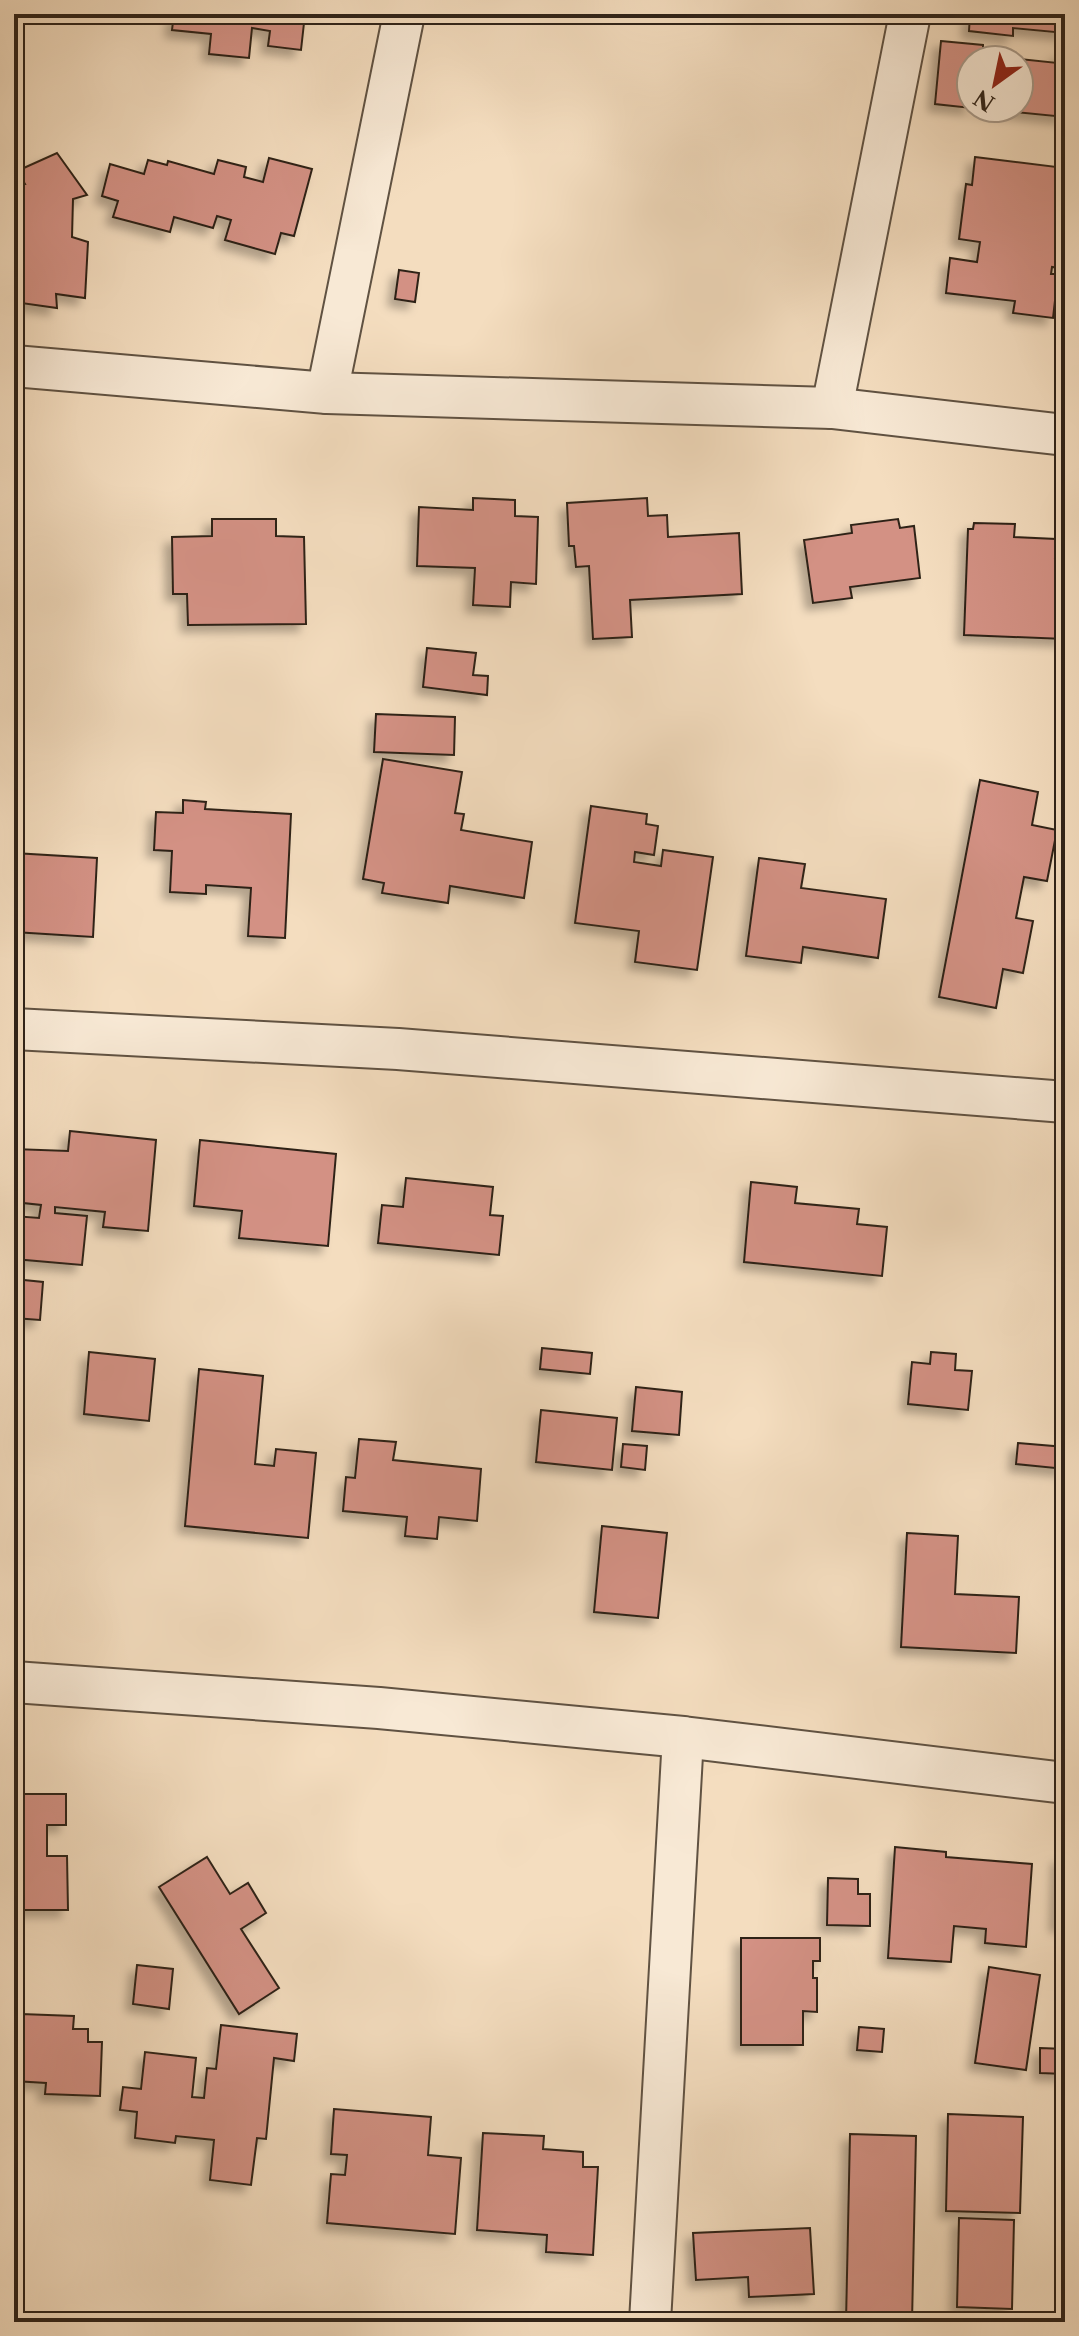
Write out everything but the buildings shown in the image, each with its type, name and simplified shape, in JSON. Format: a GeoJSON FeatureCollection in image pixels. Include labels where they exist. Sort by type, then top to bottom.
{"type":"FeatureCollection","features":[{"type":"Feature","properties":{"kind":"street"},"geometry":{"type":"LineString","coordinates":[[327,393],[404,14]]}},
{"type":"Feature","properties":{"kind":"street"},"geometry":{"type":"LineString","coordinates":[[832,408],[910,14]]}},
{"type":"Feature","properties":{"kind":"street"},"geometry":{"type":"LineString","coordinates":[[14,366],[327,393],[832,408],[1065,435]]}},
{"type":"Feature","properties":{"kind":"street"},"geometry":{"type":"LineString","coordinates":[[14,1029],[398,1049],[1065,1102]]}},
{"type":"Feature","properties":{"kind":"street"},"geometry":{"type":"LineString","coordinates":[[14,1682],[379,1708],[683,1737],[1065,1783]]}},
{"type":"Feature","properties":{"kind":"street"},"geometry":{"type":"LineString","coordinates":[[650,2322],[683,1737]]}}]}
